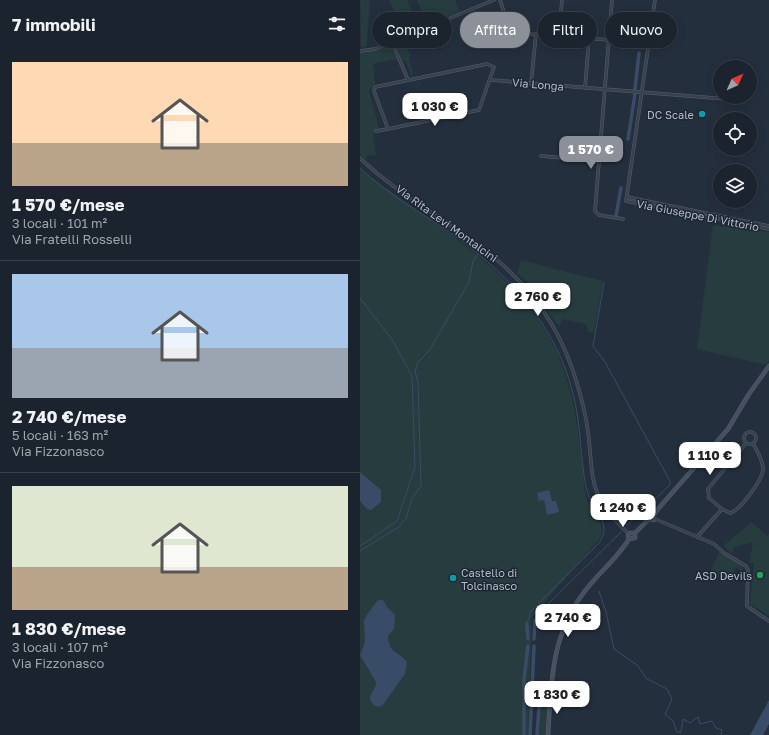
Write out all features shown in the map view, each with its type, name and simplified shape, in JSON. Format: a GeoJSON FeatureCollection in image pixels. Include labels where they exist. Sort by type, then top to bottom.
{"type":"FeatureCollection","features":[{"type":"Feature","properties":{"kind":"main road"},"geometry":{"type":"LineString","coordinates":[[548,735],[553,664],[563,629],[582,594],[629,539],[635,538],[634,533],[649,519],[650,514],[654,517],[728,429],[749,394],[769,366]]}},
{"type":"Feature","properties":{"kind":"main road"},"geometry":{"type":"LineString","coordinates":[[629,539],[627,532],[634,533]]}},
{"type":"Feature","properties":{"kind":"street"},"geometry":{"type":"LineString","coordinates":[[452,17],[494,0]]}},
{"type":"Feature","properties":{"kind":"street"},"geometry":{"type":"LineString","coordinates":[[500,0],[509,24],[514,28],[536,34],[531,84]]}},
{"type":"Feature","properties":{"kind":"street"},"geometry":{"type":"LineString","coordinates":[[561,12],[562,0]]}},
{"type":"Feature","properties":{"kind":"street"},"geometry":{"type":"LineString","coordinates":[[611,12],[612,0]]}},
{"type":"Feature","properties":{"kind":"street"},"geometry":{"type":"LineString","coordinates":[[642,92],[655,0]]}},
{"type":"Feature","properties":{"kind":"street"},"geometry":{"type":"LineString","coordinates":[[360,51],[376,48]]}},
{"type":"Feature","properties":{"kind":"street"},"geometry":{"type":"LineString","coordinates":[[395,48],[408,80]]}},
{"type":"Feature","properties":{"kind":"street"},"geometry":{"type":"LineString","coordinates":[[585,88],[588,48]]}},
{"type":"Feature","properties":{"kind":"street"},"geometry":{"type":"LineString","coordinates":[[608,48],[596,213],[623,219]]}},
{"type":"Feature","properties":{"kind":"street"},"geometry":{"type":"LineString","coordinates":[[376,131],[388,129],[479,110],[491,80],[494,67],[488,64],[374,88],[388,129]]}},
{"type":"Feature","properties":{"kind":"street","name":"Via Longa"},"geometry":{"type":"LineString","coordinates":[[491,80],[713,98]]}},
{"type":"Feature","properties":{"kind":"street","name":"Via Giuseppe Di Vittorio"},"geometry":{"type":"LineString","coordinates":[[642,92],[627,199],[769,226]]}},
{"type":"Feature","properties":{"kind":"street"},"geometry":{"type":"LineString","coordinates":[[541,156],[599,161]]}},
{"type":"Feature","properties":{"kind":"street","name":"Via Rita Levi Montalcini"},"geometry":{"type":"LineString","coordinates":[[360,158],[380,175],[488,251],[516,277],[539,305],[560,340],[576,379],[586,422],[592,479],[596,492],[606,511],[627,532]]}},
{"type":"Feature","properties":{"kind":"street","name":"Via Giuseppe Di Vittorio"},"geometry":{"type":"LineString","coordinates":[[712,216],[769,229]]}},
{"type":"Feature","properties":{"kind":"street"},"geometry":{"type":"LineString","coordinates":[[751,431],[756,436],[753,443],[762,463],[763,474],[734,511],[730,513],[722,509],[709,498],[708,490],[746,443],[743,439],[744,434],[751,431]]}},
{"type":"Feature","properties":{"kind":"street"},"geometry":{"type":"LineString","coordinates":[[746,443],[753,443]]}},
{"type":"Feature","properties":{"kind":"street"},"geometry":{"type":"LineString","coordinates":[[697,537],[722,509]]}},
{"type":"Feature","properties":{"kind":"street"},"geometry":{"type":"LineString","coordinates":[[654,517],[714,544],[746,566],[748,570],[747,606],[769,621]]}},
{"type":"Feature","properties":{"kind":"green space"},"geometry":{"type":"Polygon","coordinates":[[[360,0],[370,0],[367,43],[365,47],[361,47],[360,0]]]}},
{"type":"Feature","properties":{"kind":"green space"},"geometry":{"type":"Polygon","coordinates":[[[389,0],[407,0],[412,12],[394,12],[389,0]]]}},
{"type":"Feature","properties":{"kind":"green space"},"geometry":{"type":"Polygon","coordinates":[[[417,0],[455,0],[459,11],[452,14],[452,12],[422,12],[417,0]]]}},
{"type":"Feature","properties":{"kind":"green space"},"geometry":{"type":"Polygon","coordinates":[[[379,48],[392,48],[397,59],[373,64],[375,83],[369,91],[379,128],[373,135],[376,156],[368,155],[365,160],[360,154],[360,53],[379,48]]]}},
{"type":"Feature","properties":{"kind":"green space"},"geometry":{"type":"Polygon","coordinates":[[[398,48],[408,48],[411,56],[409,57],[413,75],[411,75],[405,60],[403,61],[398,48]]]}},
{"type":"Feature","properties":{"kind":"green space"},"geometry":{"type":"Polygon","coordinates":[[[360,168],[454,237],[503,278],[524,301],[542,326],[558,354],[569,386],[576,418],[585,493],[588,502],[599,521],[602,531],[601,537],[532,617],[528,735],[360,735],[360,168]]]}},
{"type":"Feature","properties":{"kind":"green space"},"geometry":{"type":"Polygon","coordinates":[[[713,225],[769,232],[769,361],[766,365],[697,349],[713,225]]]}},
{"type":"Feature","properties":{"kind":"green space"},"geometry":{"type":"Polygon","coordinates":[[[521,260],[603,281],[594,332],[588,332],[586,324],[562,319],[560,326],[556,323],[527,282],[517,273],[521,260]]]}},
{"type":"Feature","properties":{"kind":"green space"},"geometry":{"type":"Polygon","coordinates":[[[752,522],[767,536],[769,534],[769,616],[750,604],[754,562],[749,564],[753,542],[734,547],[732,554],[723,546],[752,522]]]}},
{"type":"Feature","properties":{"kind":"green space"},"geometry":{"type":"Polygon","coordinates":[[[720,550],[743,566],[742,571],[736,567],[731,578],[722,583],[718,577],[711,580],[709,575],[720,550]]]}},
{"type":"Feature","properties":{"kind":"green space"},"geometry":{"type":"Polygon","coordinates":[[[549,685],[546,735],[539,735],[541,695],[549,685]]]}},
{"type":"Feature","properties":{"kind":"water"},"geometry":{"type":"Polygon","coordinates":[[[360,472],[381,490],[381,502],[371,510],[367,509],[360,501],[360,472]]]}},
{"type":"Feature","properties":{"kind":"water"},"geometry":{"type":"Polygon","coordinates":[[[549,490],[552,501],[556,501],[559,512],[547,515],[544,500],[539,501],[537,493],[549,490]]]}},
{"type":"Feature","properties":{"kind":"water"},"geometry":{"type":"Polygon","coordinates":[[[379,600],[383,600],[387,607],[395,615],[394,629],[388,636],[390,646],[407,662],[405,674],[382,706],[378,707],[372,703],[370,699],[376,682],[360,655],[365,642],[364,620],[379,600]]]}},
{"type":"Feature","properties":{"kind":"water"},"geometry":{"type":"Polygon","coordinates":[[[769,700],[769,724],[763,735],[750,735],[769,700]]]}},
{"type":"Feature","properties":{"kind":"waterway"},"geometry":{"type":"LineString","coordinates":[[635,89],[639,53]]}},
{"type":"Feature","properties":{"kind":"waterway"},"geometry":{"type":"LineString","coordinates":[[628,139],[635,94]]}},
{"type":"Feature","properties":{"kind":"waterway"},"geometry":{"type":"LineString","coordinates":[[360,168],[383,188],[459,239],[497,270],[530,306],[544,326],[556,347],[566,370],[577,414],[586,488],[601,518],[604,529],[603,536],[600,542],[531,611],[527,624]]}},
{"type":"Feature","properties":{"kind":"waterway"},"geometry":{"type":"LineString","coordinates":[[616,216],[621,188]]}},
{"type":"Feature","properties":{"kind":"waterway"},"geometry":{"type":"LineString","coordinates":[[406,519],[412,498],[421,486],[418,382],[415,371],[418,362],[429,351],[469,282],[473,261],[478,254]]}},
{"type":"Feature","properties":{"kind":"waterway"},"geometry":{"type":"LineString","coordinates":[[604,283],[593,346],[605,362],[670,481],[670,485],[626,526]]}},
{"type":"Feature","properties":{"kind":"waterway"},"geometry":{"type":"LineString","coordinates":[[360,298],[393,341],[412,376],[415,467],[397,521],[360,546]]}},
{"type":"Feature","properties":{"kind":"waterway"},"geometry":{"type":"LineString","coordinates":[[360,551],[400,526],[404,520]]}},
{"type":"Feature","properties":{"kind":"waterway"},"geometry":{"type":"LineString","coordinates":[[535,620],[538,614],[621,532]]}},
{"type":"Feature","properties":{"kind":"waterway"},"geometry":{"type":"LineString","coordinates":[[599,591],[606,612],[614,649],[637,665],[647,679],[667,689],[672,699],[665,714],[673,721],[677,732],[681,732],[683,719],[690,723],[698,717],[700,724],[712,721],[716,728],[722,730],[721,735]]}},
{"type":"Feature","properties":{"kind":"waterway"},"geometry":{"type":"LineString","coordinates":[[534,639],[535,620]]}},
{"type":"Feature","properties":{"kind":"waterway"},"geometry":{"type":"LineString","coordinates":[[527,624],[528,639]]}},
{"type":"Feature","properties":{"kind":"waterway"},"geometry":{"type":"LineString","coordinates":[[524,735],[524,679],[528,646]]}},
{"type":"Feature","properties":{"kind":"waterway"},"geometry":{"type":"LineString","coordinates":[[530,735],[534,646]]}},
{"type":"Feature","properties":{"kind":"waterway"},"geometry":{"type":"LineString","coordinates":[[537,735],[540,694],[546,684]]}},
{"type":"Feature","properties":{"kind":"place","name":"DC Scale"},"geometry":{"type":"Point","coordinates":[702,114]}},
{"type":"Feature","properties":{"kind":"place","name":"ASD Devils"},"geometry":{"type":"Point","coordinates":[760,575]}},
{"type":"Feature","properties":{"kind":"place","name":"Castello di Tolcinasco"},"geometry":{"type":"Point","coordinates":[453,578]}}]}
